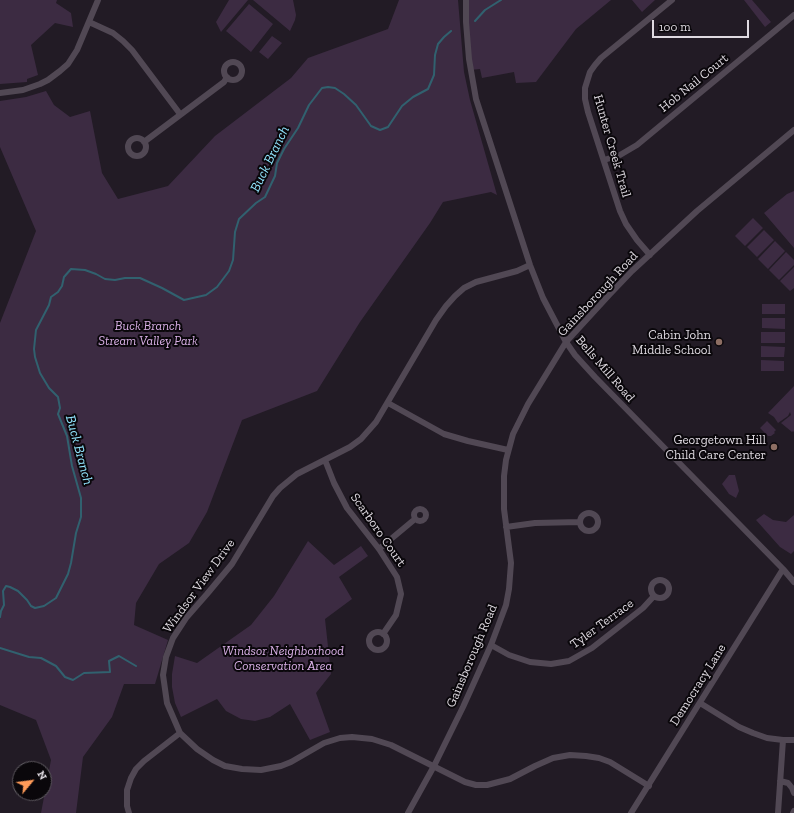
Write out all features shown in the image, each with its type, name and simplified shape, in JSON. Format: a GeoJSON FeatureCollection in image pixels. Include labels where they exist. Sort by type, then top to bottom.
{"type":"FeatureCollection","features":[{"type":"Feature","properties":{"kind":"street"},"geometry":{"type":"LineString","coordinates":[[0,93],[23,90],[40,84],[60,71],[73,56],[98,0]]}},
{"type":"Feature","properties":{"kind":"street","name":"Bells Mill Road"},"geometry":{"type":"LineString","coordinates":[[466,0],[469,59],[476,99],[530,265],[543,298],[566,342],[595,378],[783,569],[794,582]]}},
{"type":"Feature","properties":{"kind":"street","name":"Hunter Creek Trail"},"geometry":{"type":"LineString","coordinates":[[650,255],[626,224],[620,211],[588,112],[585,99],[585,88],[594,65],[672,0]]}},
{"type":"Feature","properties":{"kind":"street","name":"Hob Nail Court"},"geometry":{"type":"LineString","coordinates":[[604,160],[637,145],[794,15]]}},
{"type":"Feature","properties":{"kind":"street"},"geometry":{"type":"LineString","coordinates":[[89,22],[113,33],[132,50],[180,114]]}},
{"type":"Feature","properties":{"kind":"street"},"geometry":{"type":"LineString","coordinates":[[144,142],[224,82],[227,77]]}},
{"type":"Feature","properties":{"kind":"street","name":"Gainsborough Road"},"geometry":{"type":"LineString","coordinates":[[408,813],[434,766],[463,707],[491,645],[506,605],[511,563],[504,509],[504,476],[508,450],[513,434],[528,404],[566,342],[610,294],[697,211],[794,130]]}},
{"type":"Feature","properties":{"kind":"street","name":"Windsor View Drive"},"geometry":{"type":"LineString","coordinates":[[530,265],[517,271],[476,282],[464,288],[455,296],[436,320],[376,422],[361,439],[350,447],[297,474],[273,496],[232,564],[186,618],[173,638],[166,656],[163,675],[167,703],[180,733],[198,749],[213,760],[225,766],[242,769],[261,770],[281,766],[324,743],[340,738],[352,737],[372,738],[391,745],[465,782],[476,785],[487,785],[510,779],[553,758],[570,755],[599,758],[610,762],[649,786]]}},
{"type":"Feature","properties":{"kind":"street"},"geometry":{"type":"LineString","coordinates":[[388,403],[444,434],[508,450]]}},
{"type":"Feature","properties":{"kind":"street","name":"Scarboro Court"},"geometry":{"type":"LineString","coordinates":[[325,460],[334,483],[348,508],[379,549],[397,577],[401,594],[396,615],[383,634]]}},
{"type":"Feature","properties":{"kind":"street"},"geometry":{"type":"LineString","coordinates":[[379,549],[415,518]]}},
{"type":"Feature","properties":{"kind":"street"},"geometry":{"type":"LineString","coordinates":[[506,526],[535,523],[580,522]]}},
{"type":"Feature","properties":{"kind":"street","name":"Democracy Lane"},"geometry":{"type":"LineString","coordinates":[[632,813],[783,569]]}},
{"type":"Feature","properties":{"kind":"street","name":"Tyler Terrace"},"geometry":{"type":"LineString","coordinates":[[491,645],[509,655],[530,662],[551,664],[569,661],[592,648],[643,608],[654,596]]}},
{"type":"Feature","properties":{"kind":"street"},"geometry":{"type":"LineString","coordinates":[[700,703],[739,727],[753,733],[767,738],[794,740]]}},
{"type":"Feature","properties":{"kind":"street"},"geometry":{"type":"LineString","coordinates":[[129,813],[127,806],[127,790],[136,769],[180,733]]}},
{"type":"Feature","properties":{"kind":"street"},"geometry":{"type":"LineString","coordinates":[[778,813],[783,740]]}},
{"type":"Feature","properties":{"kind":"street"},"geometry":{"type":"LineString","coordinates":[[780,781],[788,783],[794,793]]}},
{"type":"Feature","properties":{"kind":"green space"},"geometry":{"type":"Polygon","coordinates":[[[0,0],[57,0],[56,3],[71,13],[73,27],[55,23],[31,45],[38,75],[27,79],[27,82],[0,84],[0,0]]]}},
{"type":"Feature","properties":{"kind":"green space"},"geometry":{"type":"Polygon","coordinates":[[[229,0],[248,0],[221,32],[216,22],[229,0]]]}},
{"type":"Feature","properties":{"kind":"green space"},"geometry":{"type":"Polygon","coordinates":[[[253,0],[293,0],[296,15],[290,31],[253,0]]]}},
{"type":"Feature","properties":{"kind":"green space","name":"Buck Branch Stream Valley Park"},"geometry":{"type":"Polygon","coordinates":[[[399,0],[458,0],[464,72],[470,100],[497,195],[491,192],[443,202],[430,223],[360,322],[317,391],[242,420],[207,512],[189,543],[159,564],[136,603],[134,625],[168,640],[155,684],[124,684],[112,717],[83,757],[76,813],[41,813],[43,801],[52,801],[52,761],[36,720],[0,705],[0,323],[36,231],[0,147],[0,101],[26,97],[46,91],[54,105],[70,117],[90,111],[102,173],[118,199],[168,186],[215,136],[291,78],[308,58],[388,29],[399,0]]]}},
{"type":"Feature","properties":{"kind":"green space"},"geometry":{"type":"Polygon","coordinates":[[[467,0],[611,0],[576,29],[536,82],[516,83],[514,72],[482,78],[480,69],[470,70],[467,0]]]}},
{"type":"Feature","properties":{"kind":"green space"},"geometry":{"type":"Polygon","coordinates":[[[632,0],[655,0],[642,12],[632,0]]]}},
{"type":"Feature","properties":{"kind":"green space"},"geometry":{"type":"Polygon","coordinates":[[[744,0],[752,0],[771,22],[765,27],[744,0]]]}},
{"type":"Feature","properties":{"kind":"green space"},"geometry":{"type":"Polygon","coordinates":[[[249,4],[273,24],[251,52],[226,31],[249,4]]]}},
{"type":"Feature","properties":{"kind":"green space"},"geometry":{"type":"Polygon","coordinates":[[[272,36],[282,43],[268,59],[259,52],[272,36]]]}},
{"type":"Feature","properties":{"kind":"green space"},"geometry":{"type":"Polygon","coordinates":[[[794,191],[794,248],[764,213],[787,194],[794,191]]]}},
{"type":"Feature","properties":{"kind":"green space"},"geometry":{"type":"Polygon","coordinates":[[[753,218],[763,228],[745,246],[735,236],[753,218]]]}},
{"type":"Feature","properties":{"kind":"green space"},"geometry":{"type":"Polygon","coordinates":[[[764,230],[774,240],[757,257],[747,247],[764,230]]]}},
{"type":"Feature","properties":{"kind":"green space"},"geometry":{"type":"Polygon","coordinates":[[[775,241],[785,251],[768,269],[758,259],[775,241]]]}},
{"type":"Feature","properties":{"kind":"green space"},"geometry":{"type":"Polygon","coordinates":[[[786,252],[794,260],[794,265],[779,280],[769,270],[786,252]]]}},
{"type":"Feature","properties":{"kind":"green space"},"geometry":{"type":"Polygon","coordinates":[[[794,267],[794,288],[790,291],[780,281],[794,267]]]}},
{"type":"Feature","properties":{"kind":"green space"},"geometry":{"type":"Polygon","coordinates":[[[762,304],[785,304],[785,314],[762,314],[762,304]]]}},
{"type":"Feature","properties":{"kind":"green space"},"geometry":{"type":"Polygon","coordinates":[[[762,318],[785,318],[785,329],[762,328],[762,318]]]}},
{"type":"Feature","properties":{"kind":"green space"},"geometry":{"type":"Polygon","coordinates":[[[761,332],[785,332],[785,343],[761,343],[761,332]]]}},
{"type":"Feature","properties":{"kind":"green space"},"geometry":{"type":"Polygon","coordinates":[[[761,346],[785,347],[784,357],[761,357],[761,346]]]}},
{"type":"Feature","properties":{"kind":"green space"},"geometry":{"type":"Polygon","coordinates":[[[761,360],[784,361],[784,371],[761,371],[761,360]]]}},
{"type":"Feature","properties":{"kind":"green space"},"geometry":{"type":"Polygon","coordinates":[[[794,386],[794,432],[792,432],[781,423],[791,415],[790,412],[788,416],[778,423],[774,417],[768,413],[794,386]]]}},
{"type":"Feature","properties":{"kind":"green space"},"geometry":{"type":"Polygon","coordinates":[[[767,421],[776,430],[771,436],[768,436],[760,428],[767,421]]]}},
{"type":"Feature","properties":{"kind":"green space"},"geometry":{"type":"Polygon","coordinates":[[[729,475],[735,475],[739,491],[736,498],[729,494],[722,484],[729,475]]]}},
{"type":"Feature","properties":{"kind":"green space"},"geometry":{"type":"Polygon","coordinates":[[[764,514],[773,520],[786,522],[794,515],[794,551],[791,554],[780,547],[756,520],[764,514]]]}},
{"type":"Feature","properties":{"kind":"green space","name":"Windsor Neighborhood Conservation Area"},"geometry":{"type":"Polygon","coordinates":[[[308,541],[334,565],[361,546],[368,556],[339,577],[352,599],[325,619],[331,674],[316,693],[330,732],[310,740],[290,704],[270,717],[255,721],[241,719],[226,711],[217,699],[181,717],[175,703],[172,687],[172,674],[175,656],[197,663],[251,625],[274,596],[308,541]]]}},
{"type":"Feature","properties":{"kind":"waterway","name":"Buck Branch"},"geometry":{"type":"LineString","coordinates":[[475,21],[485,10],[501,0]]}},
{"type":"Feature","properties":{"kind":"waterway","name":"Buck Branch"},"geometry":{"type":"LineString","coordinates":[[0,617],[4,605],[3,591],[6,586],[18,591],[31,606],[35,608],[44,606],[56,598],[68,574],[76,533],[81,517],[81,498],[72,466],[67,436],[58,414],[60,408],[58,397],[49,388],[40,373],[34,349],[36,330],[49,305],[51,297],[58,292],[62,286],[64,277],[71,269],[85,270],[105,279],[115,280],[140,278],[184,300],[206,295],[217,287],[229,271],[233,260],[235,232],[239,219],[256,203],[265,197],[275,176],[277,163],[284,149],[298,128],[309,105],[322,88],[335,88],[344,94],[356,105],[371,126],[380,130],[388,127],[402,106],[413,97],[428,89],[434,75],[435,55],[438,44],[451,31]]}},
{"type":"Feature","properties":{"kind":"waterway"},"geometry":{"type":"LineString","coordinates":[[0,648],[29,657],[41,658],[56,666],[65,677],[73,680],[84,673],[110,672],[109,661],[119,656],[136,666]]}},
{"type":"Feature","properties":{"kind":"place","name":"Cabin John Middle School"},"geometry":{"type":"Point","coordinates":[719,342]}},
{"type":"Feature","properties":{"kind":"place","name":"Georgetown Hill Child Care Center"},"geometry":{"type":"Point","coordinates":[774,447]}}]}
